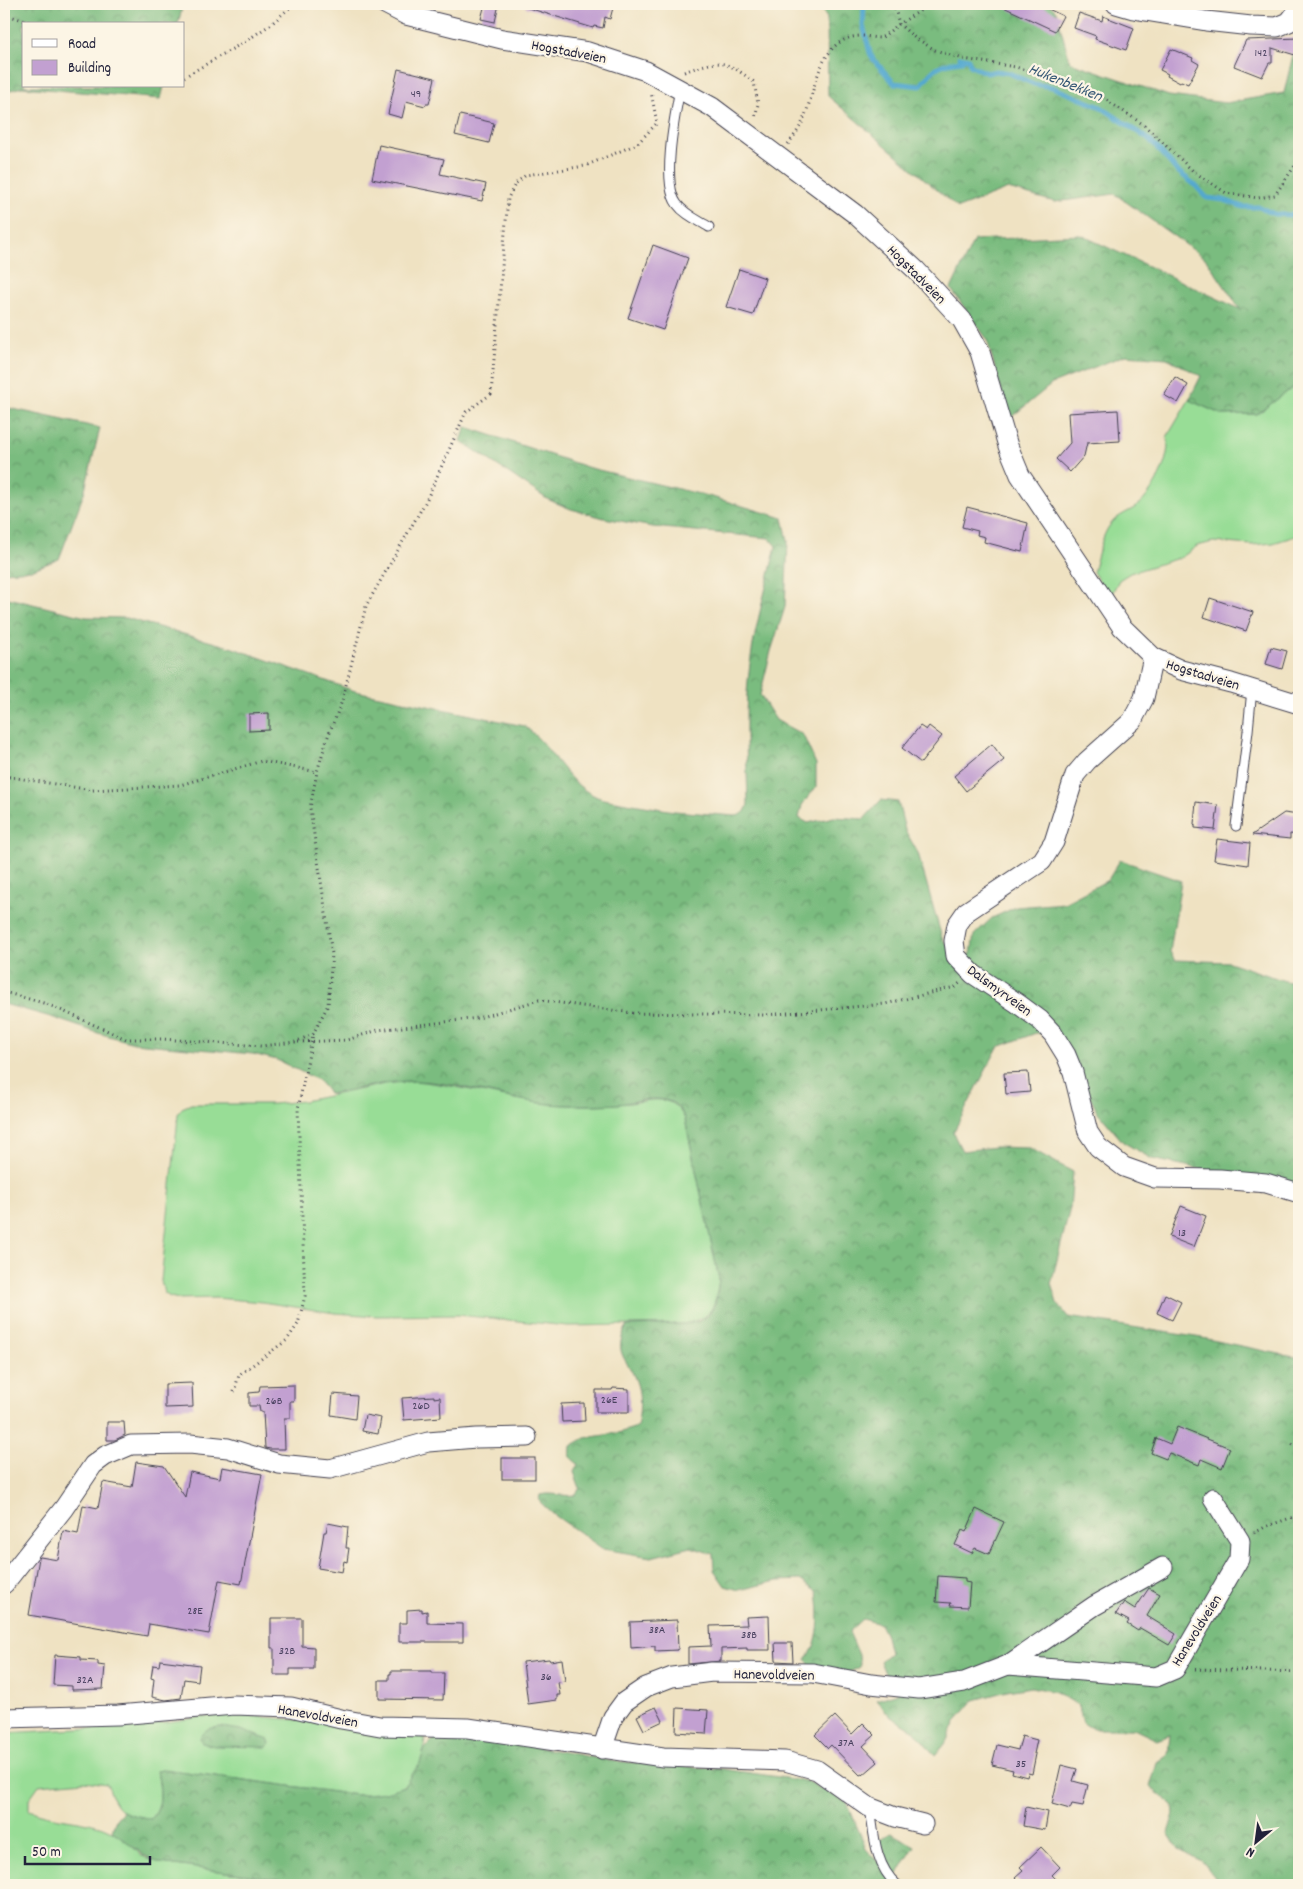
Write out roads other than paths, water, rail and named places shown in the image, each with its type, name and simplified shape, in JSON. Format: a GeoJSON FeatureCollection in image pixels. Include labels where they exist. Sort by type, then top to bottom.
{"type":"FeatureCollection","features":[{"type":"Feature","properties":{"kind":"street","name":"Hogstadveien"},"geometry":{"type":"LineString","coordinates":[[385,4],[415,18],[502,39],[588,52],[654,75],[712,107],[862,220],[916,270],[962,320],[980,352],[1008,446],[1020,476],[1122,627],[1153,657],[1181,670],[1299,704]]}},
{"type":"Feature","properties":{"kind":"street"},"geometry":{"type":"LineString","coordinates":[[1116,4],[1133,9],[1250,26],[1277,26],[1289,22],[1299,10]]}},
{"type":"Feature","properties":{"kind":"street","name":"Dalsmyrveien"},"geometry":{"type":"LineString","coordinates":[[1153,657],[1144,698],[1132,721],[1087,760],[1075,775],[1054,842],[1042,861],[966,912],[958,925],[954,941],[956,956],[974,974],[1040,1020],[1053,1034],[1066,1055],[1073,1072],[1088,1132],[1098,1147],[1124,1167],[1155,1178],[1266,1182],[1299,1193]]}},
{"type":"Feature","properties":{"kind":"street"},"geometry":{"type":"LineString","coordinates":[[4,1584],[64,1508],[93,1465],[105,1456],[131,1445],[190,1444],[228,1448],[279,1464],[330,1469],[428,1442],[476,1438],[527,1437]]}},
{"type":"Feature","properties":{"kind":"street","name":"Hanevoldveien"},"geometry":{"type":"LineString","coordinates":[[1008,1665],[1156,1676],[1175,1669],[1239,1559],[1240,1541],[1213,1498]]}},
{"type":"Feature","properties":{"kind":"street","name":"Hanevoldveien"},"geometry":{"type":"LineString","coordinates":[[602,1749],[613,1717],[624,1702],[646,1687],[672,1677],[712,1672],[813,1673],[870,1684],[919,1688],[964,1682],[1008,1665],[1094,1606],[1163,1567]]}},
{"type":"Feature","properties":{"kind":"street","name":"Hanevoldveien"},"geometry":{"type":"LineString","coordinates":[[4,1718],[118,1715],[234,1706],[292,1707],[380,1726],[468,1728],[602,1749],[663,1756],[785,1761],[817,1770],[870,1807],[895,1817],[923,1824]]}},
{"type":"Feature","properties":{"kind":"lane"},"geometry":{"type":"LineString","coordinates":[[680,89],[670,157],[671,190],[675,202],[682,211],[709,227]]}},
{"type":"Feature","properties":{"kind":"lane"},"geometry":{"type":"LineString","coordinates":[[1236,826],[1252,689]]}},
{"type":"Feature","properties":{"kind":"lane"},"geometry":{"type":"LineString","coordinates":[[870,1807],[879,1858],[889,1878],[897,1885]]}},
{"type":"Feature","properties":{"kind":"waterway","name":"Hukenbekken"},"geometry":{"type":"LineString","coordinates":[[864,4],[863,25],[870,53],[894,83],[920,86],[929,75],[942,65],[962,61],[960,57],[968,59],[971,66],[987,73],[996,71],[1009,73],[1034,84],[1052,87],[1101,107],[1148,139],[1176,170],[1194,184],[1207,198],[1224,200],[1243,207],[1259,207],[1274,214],[1292,215],[1299,206]]}}]}
